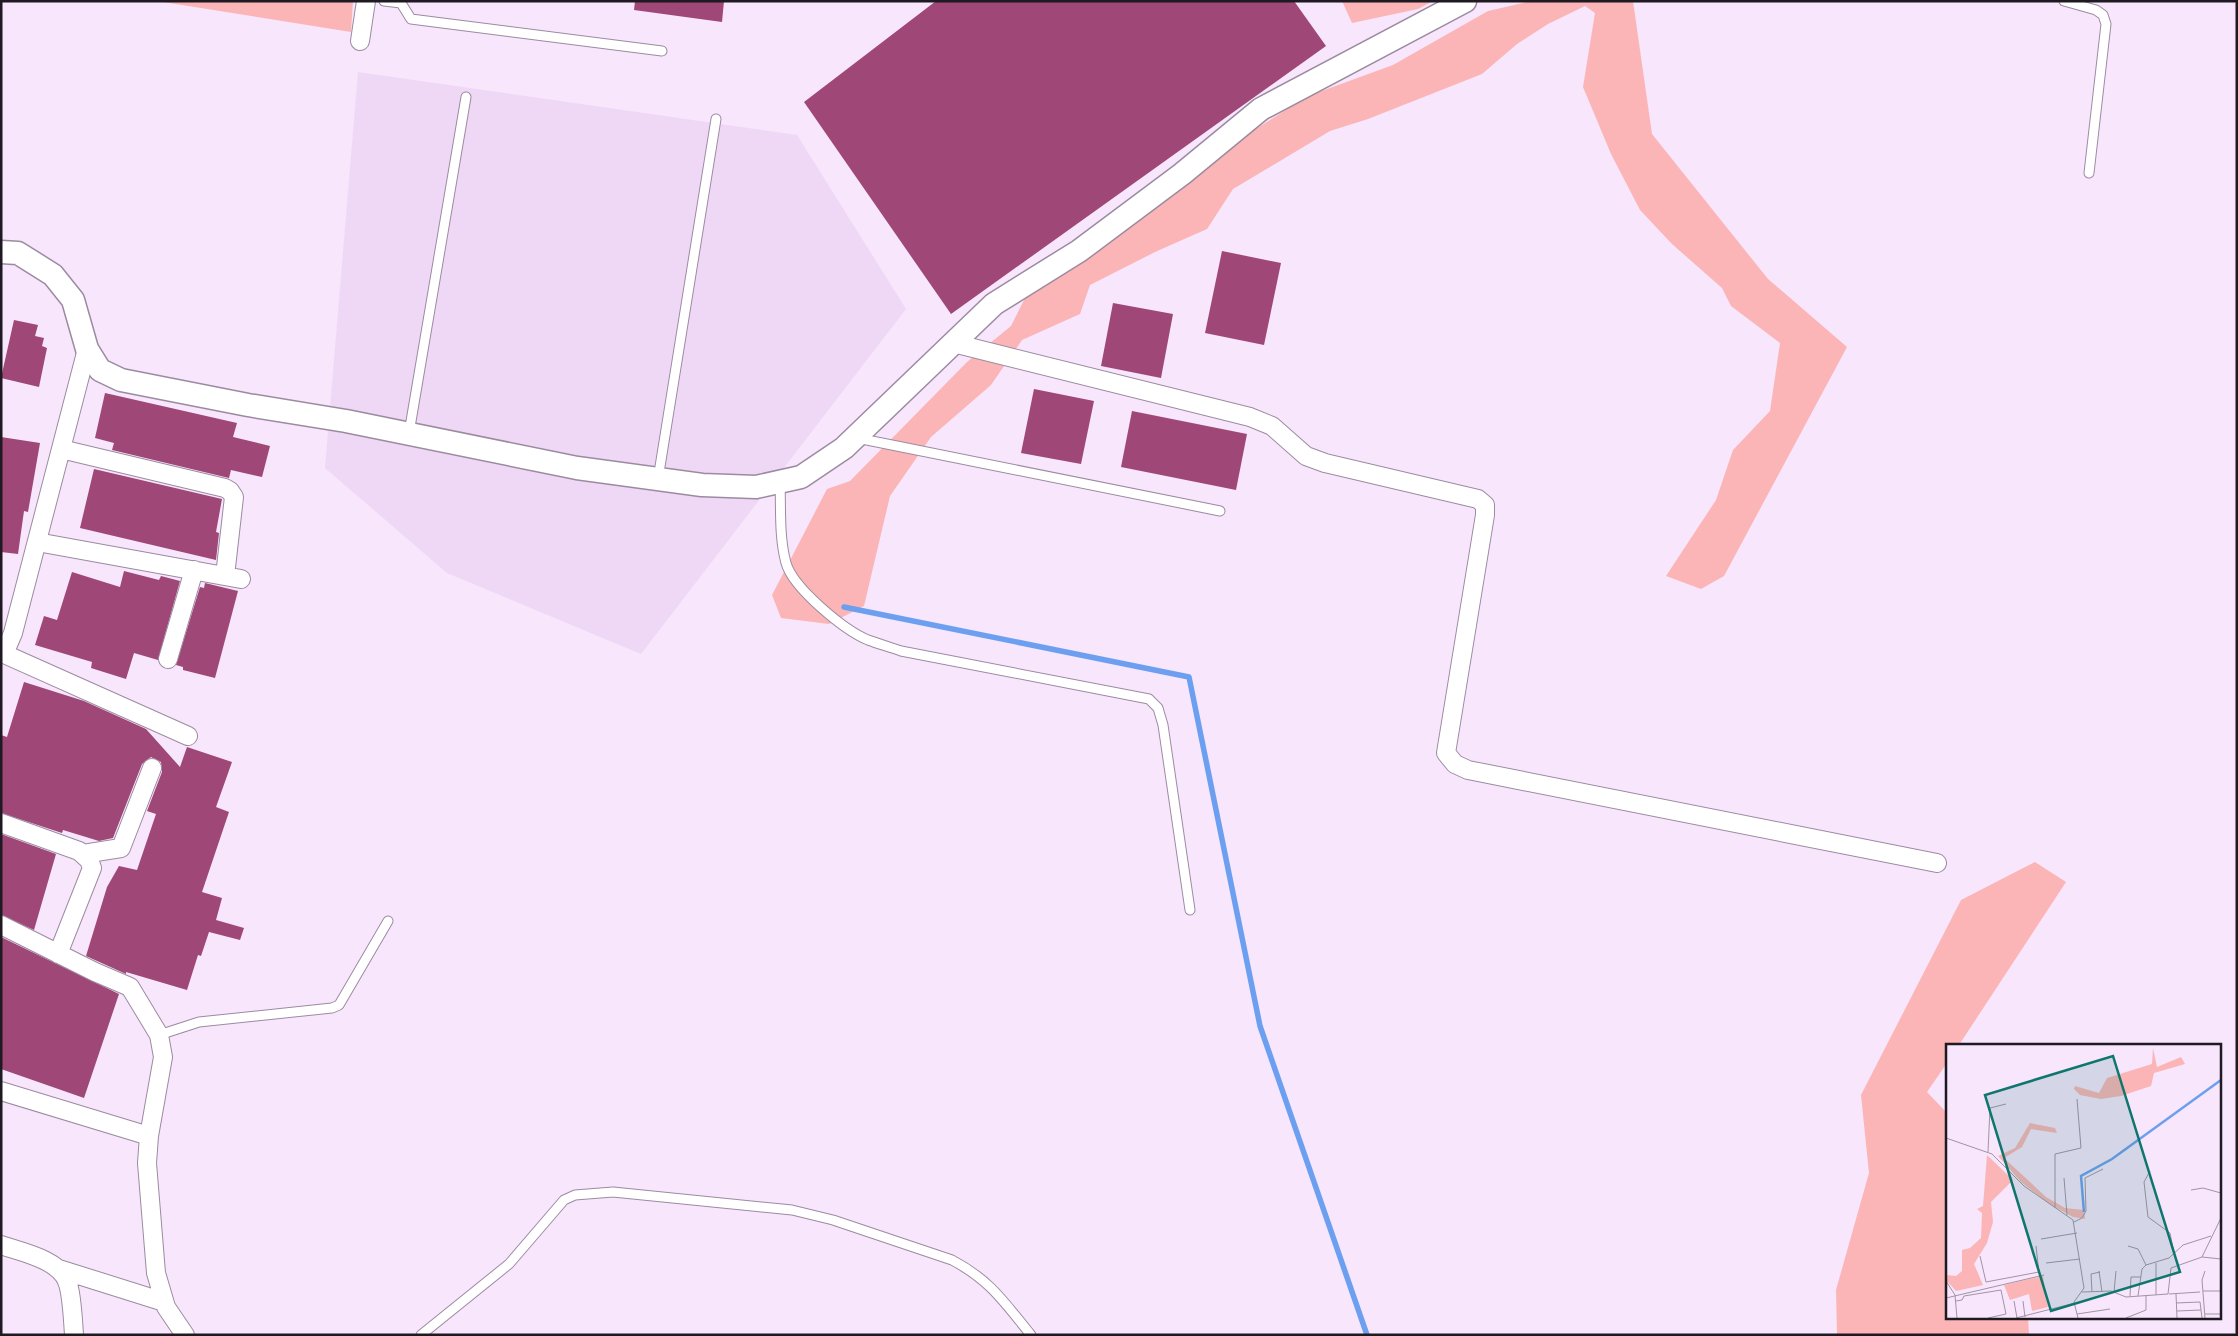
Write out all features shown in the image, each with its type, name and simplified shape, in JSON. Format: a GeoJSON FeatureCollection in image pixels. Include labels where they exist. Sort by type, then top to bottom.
{"type":"FeatureCollection","features":[{"type":"Feature","properties":{"kind":"street"},"geometry":{"type":"LineString","coordinates":[[360,41],[366,1]]}},
{"type":"Feature","properties":{"kind":"street"},"geometry":{"type":"LineString","coordinates":[[2,247],[53,274],[74,300],[88,348],[100,370],[121,380],[248,405],[409,433],[577,468],[702,485],[756,487],[801,476],[844,448],[994,304],[1080,251],[1182,174],[1261,109],[1465,1]]}},
{"type":"Feature","properties":{"kind":"street"},"geometry":{"type":"LineString","coordinates":[[953,342],[1250,417],[1272,426],[1306,456],[1325,463],[1478,499],[1485,505],[1485,515],[1446,753],[1455,764],[1468,770],[1937,863]]}},
{"type":"Feature","properties":{"kind":"street"},"geometry":{"type":"LineString","coordinates":[[88,348],[13,633],[2,653],[188,736]]}},
{"type":"Feature","properties":{"kind":"street"},"geometry":{"type":"LineString","coordinates":[[37,542],[233,577],[234,497],[230,491],[225,488],[61,449]]}},
{"type":"Feature","properties":{"kind":"street"},"geometry":{"type":"LineString","coordinates":[[168,659],[194,570]]}},
{"type":"Feature","properties":{"kind":"street"},"geometry":{"type":"LineString","coordinates":[[83,854],[121,848],[152,768]]}},
{"type":"Feature","properties":{"kind":"street"},"geometry":{"type":"LineString","coordinates":[[1,823],[79,850],[89,860],[92,868],[58,954]]}},
{"type":"Feature","properties":{"kind":"street"},"geometry":{"type":"LineString","coordinates":[[1,925],[130,987],[159,1035],[163,1057],[149,1136],[147,1163],[156,1274],[164,1302],[188,1334]]}},
{"type":"Feature","properties":{"kind":"street"},"geometry":{"type":"LineString","coordinates":[[1,1091],[149,1136]]}},
{"type":"Feature","properties":{"kind":"street"},"geometry":{"type":"LineString","coordinates":[[1,1245],[45,1261],[59,1269],[164,1302]]}},
{"type":"Feature","properties":{"kind":"street"},"geometry":{"type":"LineString","coordinates":[[59,1269],[67,1281],[74,1335]]}},
{"type":"Feature","properties":{"kind":"lane"},"geometry":{"type":"LineString","coordinates":[[384,1],[401,2],[411,19],[662,51]]}},
{"type":"Feature","properties":{"kind":"lane"},"geometry":{"type":"LineString","coordinates":[[2064,1],[2096,10],[2103,15],[2106,24],[2089,173]]}},
{"type":"Feature","properties":{"kind":"lane"},"geometry":{"type":"LineString","coordinates":[[409,433],[466,96]]}},
{"type":"Feature","properties":{"kind":"lane"},"geometry":{"type":"LineString","coordinates":[[658,479],[716,119]]}},
{"type":"Feature","properties":{"kind":"lane"},"geometry":{"type":"LineString","coordinates":[[854,437],[1220,511]]}},
{"type":"Feature","properties":{"kind":"lane"},"geometry":{"type":"LineString","coordinates":[[780,481],[782,545],[786,565],[800,588],[847,628],[868,640],[901,651],[1149,700],[1158,708],[1163,725],[1190,910]]}},
{"type":"Feature","properties":{"kind":"lane"},"geometry":{"type":"LineString","coordinates":[[159,1035],[199,1022],[332,1008],[339,1005],[388,921]]}},
{"type":"Feature","properties":{"kind":"lane"},"geometry":{"type":"LineString","coordinates":[[421,1335],[509,1264],[564,1200],[575,1195],[614,1192],[812,1214],[952,1260],[974,1271],[991,1286],[1031,1335]]}},
{"type":"Feature","properties":{"kind":"shaded area"},"geometry":{"type":"Polygon","coordinates":[[[157,1],[353,1],[351,32],[157,1]]]}},
{"type":"Feature","properties":{"kind":"shaded area"},"geometry":{"type":"Polygon","coordinates":[[[1342,1],[1433,1],[1418,9],[1352,23],[1342,1]]]}},
{"type":"Feature","properties":{"kind":"shaded area"},"geometry":{"type":"Polygon","coordinates":[[[1531,1],[1633,1],[1652,134],[1768,279],[1847,347],[1724,576],[1701,589],[1666,576],[1716,500],[1733,450],[1770,411],[1780,343],[1731,306],[1722,288],[1672,244],[1640,210],[1611,154],[1583,87],[1595,13],[1585,6],[1548,24],[1517,44],[1482,74],[1368,119],[1330,131],[1233,189],[1207,229],[1155,252],[1090,285],[1080,314],[1022,340],[991,385],[931,437],[890,496],[864,606],[829,624],[781,618],[772,595],[827,489],[850,481],[967,362],[1011,326],[1029,290],[1224,149],[1308,96],[1393,65],[1488,11],[1531,1]]]}},
{"type":"Feature","properties":{"kind":"shaded area"},"geometry":{"type":"Polygon","coordinates":[[[358,72],[797,135],[906,309],[641,654],[447,573],[325,468],[358,72]]]}},
{"type":"Feature","properties":{"kind":"shaded area"},"geometry":{"type":"Polygon","coordinates":[[[2035,862],[2066,882],[1960,1044],[1946,1044],[1946,1064],[1927,1092],[1946,1112],[1946,1318],[2028,1318],[2029,1335],[1837,1335],[1836,1290],[1869,1173],[1861,1095],[1961,900],[2035,862]]]}},
{"type":"Feature","properties":{"kind":"building"},"geometry":{"type":"Polygon","coordinates":[[[635,1],[724,1],[722,22],[634,10],[635,1]]]}},
{"type":"Feature","properties":{"kind":"building"},"geometry":{"type":"Polygon","coordinates":[[[936,1],[1294,1],[1326,46],[951,314],[804,102],[936,1]]]}},
{"type":"Feature","properties":{"kind":"building"},"geometry":{"type":"Polygon","coordinates":[[[1222,251],[1281,263],[1264,345],[1205,333],[1222,251]]]}},
{"type":"Feature","properties":{"kind":"building"},"geometry":{"type":"Polygon","coordinates":[[[1113,303],[1173,314],[1161,378],[1101,366],[1113,303]]]}},
{"type":"Feature","properties":{"kind":"building"},"geometry":{"type":"Polygon","coordinates":[[[14,320],[38,325],[35,336],[44,338],[42,346],[47,348],[39,387],[1,378],[14,320]]]}},
{"type":"Feature","properties":{"kind":"building"},"geometry":{"type":"Polygon","coordinates":[[[1034,389],[1094,401],[1081,464],[1021,453],[1034,389]]]}},
{"type":"Feature","properties":{"kind":"building"},"geometry":{"type":"Polygon","coordinates":[[[105,393],[237,423],[233,437],[270,446],[262,477],[231,470],[229,478],[112,450],[114,443],[95,438],[105,393]]]}},
{"type":"Feature","properties":{"kind":"building"},"geometry":{"type":"Polygon","coordinates":[[[1132,411],[1247,434],[1236,490],[1121,467],[1132,411]]]}},
{"type":"Feature","properties":{"kind":"building"},"geometry":{"type":"Polygon","coordinates":[[[1,437],[40,443],[28,512],[24,511],[18,554],[1,552],[1,437]]]}},
{"type":"Feature","properties":{"kind":"building"},"geometry":{"type":"Polygon","coordinates":[[[94,469],[222,499],[216,532],[219,533],[216,560],[80,528],[94,469]]]}},
{"type":"Feature","properties":{"kind":"building"},"geometry":{"type":"Polygon","coordinates":[[[124,571],[159,580],[161,576],[180,581],[158,660],[134,653],[126,679],[91,668],[92,662],[35,645],[44,616],[57,620],[72,572],[120,587],[124,571]]]}},
{"type":"Feature","properties":{"kind":"building"},"geometry":{"type":"Polygon","coordinates":[[[205,583],[238,591],[215,678],[183,670],[183,667],[176,665],[200,587],[204,588],[205,583]]]}},
{"type":"Feature","properties":{"kind":"building"},"geometry":{"type":"Polygon","coordinates":[[[24,682],[84,701],[146,729],[180,767],[187,747],[232,762],[216,807],[229,812],[202,892],[222,898],[216,920],[244,928],[240,940],[209,932],[201,956],[198,955],[187,990],[126,972],[126,974],[86,956],[107,887],[119,866],[137,870],[156,814],[147,811],[162,772],[161,762],[151,757],[142,764],[113,838],[99,841],[63,830],[62,833],[1,813],[1,735],[7,737],[24,682]]]}},
{"type":"Feature","properties":{"kind":"building"},"geometry":{"type":"Polygon","coordinates":[[[1,834],[56,854],[34,930],[1,915],[1,834]]]}},
{"type":"Feature","properties":{"kind":"building"},"geometry":{"type":"Polygon","coordinates":[[[1,937],[119,994],[84,1098],[1,1069],[1,937]]]}},
{"type":"Feature","properties":{"kind":"waterway"},"geometry":{"type":"LineString","coordinates":[[844,607],[1189,677],[1260,1026],[1367,1335]]}}]}
